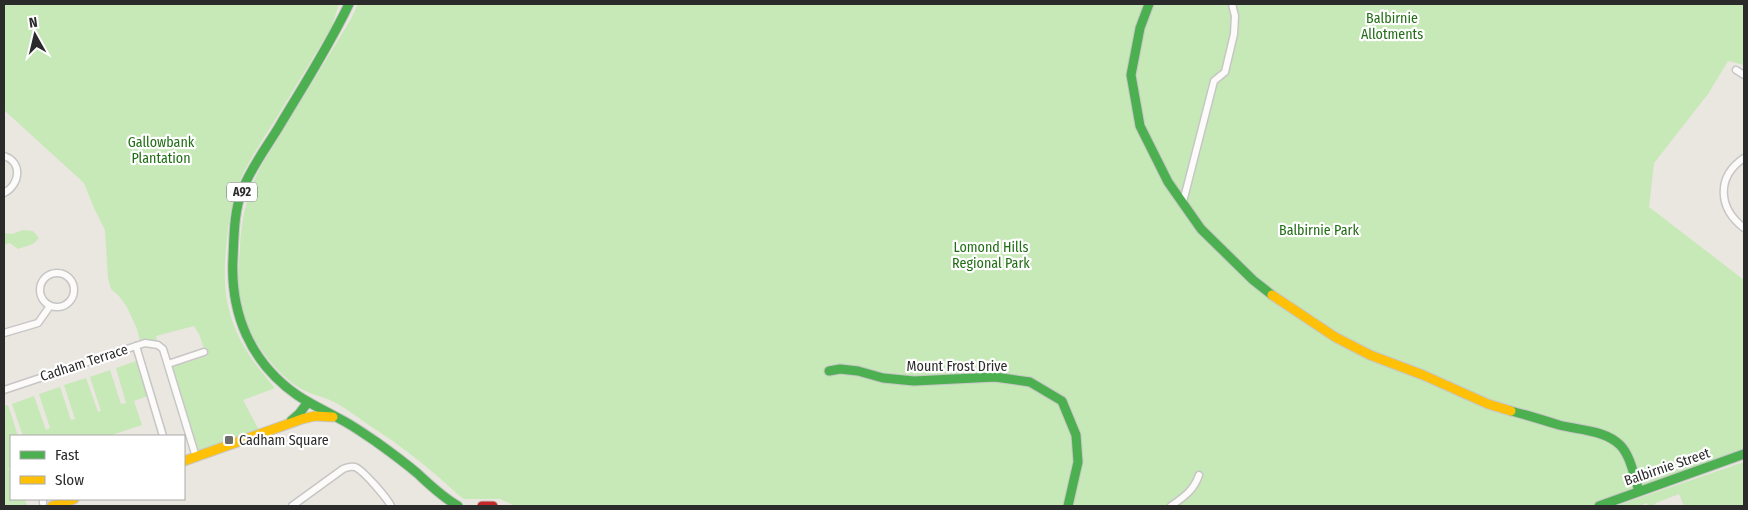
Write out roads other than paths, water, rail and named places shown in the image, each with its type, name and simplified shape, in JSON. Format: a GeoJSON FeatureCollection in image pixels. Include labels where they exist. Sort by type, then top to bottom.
{"type":"FeatureCollection","features":[{"type":"Feature","properties":{"kind":"main road","name":"A92"},"geometry":{"type":"LineString","coordinates":[[349,4],[329,43],[249,177],[242,192],[237,210],[233,287],[235,306],[249,342],[266,366],[289,389],[386,450],[458,506]]}},
{"type":"Feature","properties":{"kind":"main road"},"geometry":{"type":"LineString","coordinates":[[1149,4],[1140,28],[1131,75],[1140,126],[1168,182],[1201,229],[1253,280],[1289,307],[1328,332],[1370,355],[1423,375],[1488,404],[1560,425],[1601,434],[1614,440],[1621,446],[1627,456],[1639,490]]}},
{"type":"Feature","properties":{"kind":"main road","name":"Mount Frost Drive"},"geometry":{"type":"LineString","coordinates":[[829,371],[840,369],[858,371],[883,378],[914,381],[995,377],[1030,382],[1062,401],[1076,434],[1078,462],[1068,506]]}},
{"type":"Feature","properties":{"kind":"main road"},"geometry":{"type":"LineString","coordinates":[[287,424],[296,417],[308,402]]}},
{"type":"Feature","properties":{"kind":"main road"},"geometry":{"type":"LineString","coordinates":[[185,461],[311,417],[337,418]]}},
{"type":"Feature","properties":{"kind":"main road","name":"Balbirnie Street"},"geometry":{"type":"LineString","coordinates":[[1599,506],[1639,490],[1744,454]]}},
{"type":"Feature","properties":{"kind":"main road","name":"A92"},"geometry":{"type":"LineString","coordinates":[[430,484],[445,506]]}},
{"type":"Feature","properties":{"kind":"main road"},"geometry":{"type":"LineString","coordinates":[[46,503],[67,500]]}},
{"type":"Feature","properties":{"kind":"main road"},"geometry":{"type":"LineString","coordinates":[[482,506],[493,506]]}},
{"type":"Feature","properties":{"kind":"street"},"geometry":{"type":"LineString","coordinates":[[1183,202],[1214,81],[1225,72],[1234,34],[1235,16],[1232,4]]}},
{"type":"Feature","properties":{"kind":"street"},"geometry":{"type":"LineString","coordinates":[[1736,70],[1744,75]]}},
{"type":"Feature","properties":{"kind":"street"},"geometry":{"type":"LineString","coordinates":[[4,156],[13,161],[18,171],[16,181],[4,193]]}},
{"type":"Feature","properties":{"kind":"street"},"geometry":{"type":"LineString","coordinates":[[1744,158],[1730,171],[1724,193],[1727,210],[1744,228]]}},
{"type":"Feature","properties":{"kind":"street"},"geometry":{"type":"LineString","coordinates":[[52,274],[62,274],[72,282],[74,291],[71,299],[62,306],[50,306],[41,297],[41,282],[52,274]]}},
{"type":"Feature","properties":{"kind":"street"},"geometry":{"type":"LineString","coordinates":[[4,334],[38,322],[50,306]]}},
{"type":"Feature","properties":{"kind":"street","name":"Cadham Terrace"},"geometry":{"type":"LineString","coordinates":[[4,390],[136,346],[151,343],[164,349],[168,364]]}},
{"type":"Feature","properties":{"kind":"street"},"geometry":{"type":"LineString","coordinates":[[136,346],[163,435]]}},
{"type":"Feature","properties":{"kind":"street"},"geometry":{"type":"LineString","coordinates":[[196,457],[168,364],[204,352]]}},
{"type":"Feature","properties":{"kind":"street"},"geometry":{"type":"LineString","coordinates":[[292,506],[343,469],[350,466],[358,469],[385,497],[391,506]]}},
{"type":"Feature","properties":{"kind":"street"},"geometry":{"type":"LineString","coordinates":[[1171,506],[1183,498],[1196,485],[1199,475]]}},
{"type":"Feature","properties":{"kind":"place","name":"Cadham Square"},"geometry":{"type":"Point","coordinates":[229,440]}},
{"type":"Feature","properties":{"kind":"park label","name":"Balbirnie Allotments"},"geometry":{"type":"Point","coordinates":[1392,26]}},
{"type":"Feature","properties":{"kind":"park label","name":"Gallowbank Plantation"},"geometry":{"type":"Point","coordinates":[161,150]}},
{"type":"Feature","properties":{"kind":"park label","name":"Balbirnie Park"},"geometry":{"type":"Point","coordinates":[1319,230]}},
{"type":"Feature","properties":{"kind":"park label","name":"Lomond Hills Regional Park"},"geometry":{"type":"Point","coordinates":[991,256]}}]}
